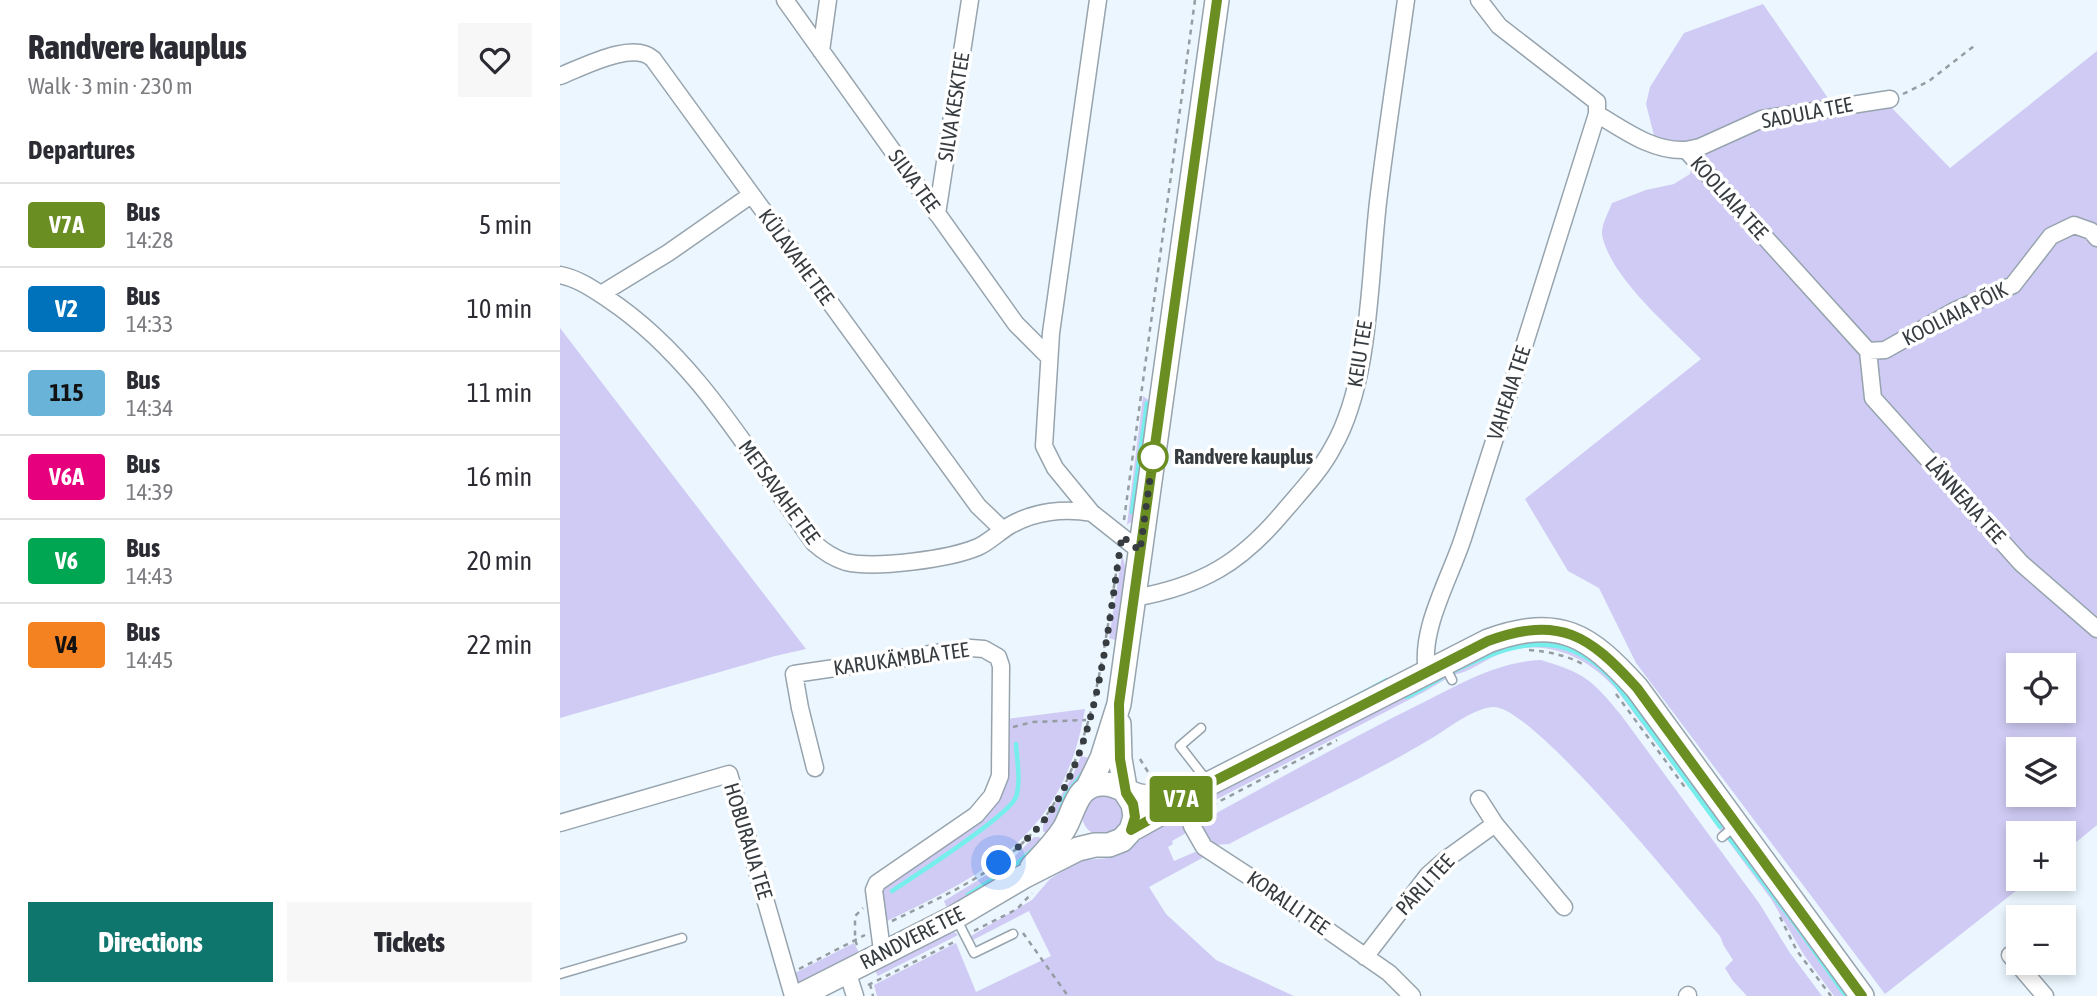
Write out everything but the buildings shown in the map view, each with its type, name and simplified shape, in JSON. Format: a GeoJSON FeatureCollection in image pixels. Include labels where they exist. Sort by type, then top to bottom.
{"type":"FeatureCollection","features":[{"type":"Feature","properties":{"kind":"street","name":"SILVA TEE"},"geometry":{"type":"LineString","coordinates":[[785,0],[1016,324],[1049,357]]}},
{"type":"Feature","properties":{"kind":"street"},"geometry":{"type":"LineString","coordinates":[[821,51],[828,0]]}},
{"type":"Feature","properties":{"kind":"street","name":"SILVA KESKTEE"},"geometry":{"type":"LineString","coordinates":[[937,214],[970,0]]}},
{"type":"Feature","properties":{"kind":"street"},"geometry":{"type":"LineString","coordinates":[[1098,0],[1049,357],[1044,446],[1055,468],[1092,513],[1140,551]]}},
{"type":"Feature","properties":{"kind":"street","name":"RANDVERE TEE"},"geometry":{"type":"LineString","coordinates":[[1023,877],[1078,849],[1109,845],[1122,840],[1131,830],[1135,817],[1133,804],[1126,793],[1120,759],[1119,704],[1217,0]]}},
{"type":"Feature","properties":{"kind":"street","name":"KEIU TEE"},"geometry":{"type":"LineString","coordinates":[[1134,598],[1185,585],[1245,553],[1270,528],[1323,463],[1343,427],[1357,383],[1363,352],[1379,193],[1406,0]]}},
{"type":"Feature","properties":{"kind":"street","name":"KOOLIAIA TEE"},"geometry":{"type":"LineString","coordinates":[[1479,0],[1499,26],[1597,102],[1597,114],[1644,142],[1673,151],[1686,150],[1868,351]]}},
{"type":"Feature","properties":{"kind":"street","name":"KÜLAVAHE TEE"},"geometry":{"type":"LineString","coordinates":[[560,76],[624,52],[648,54],[978,506],[1003,530]]}},
{"type":"Feature","properties":{"kind":"street","name":"SADULA TEE"},"geometry":{"type":"LineString","coordinates":[[1686,150],[1762,119],[1890,99]]}},
{"type":"Feature","properties":{"kind":"street","name":"VAHEAIA TEE"},"geometry":{"type":"LineString","coordinates":[[1441,672],[1424,654],[1428,635],[1461,547],[1597,114]]}},
{"type":"Feature","properties":{"kind":"street"},"geometry":{"type":"LineString","coordinates":[[601,294],[668,253],[751,195]]}},
{"type":"Feature","properties":{"kind":"street","name":"KOOLIAIA PÕIK"},"geometry":{"type":"LineString","coordinates":[[1868,351],[1885,350],[1954,311],[2013,285],[2051,236],[2074,225],[2091,231],[2097,238]]}},
{"type":"Feature","properties":{"kind":"street","name":"METSAVAHE TEE"},"geometry":{"type":"LineString","coordinates":[[560,275],[601,294],[645,326],[681,363],[730,424],[792,513],[825,554],[855,564],[907,562],[971,550],[1012,524],[1048,512],[1077,510],[1092,513]]}},
{"type":"Feature","properties":{"kind":"street","name":"LÄNNEAIA TEE"},"geometry":{"type":"LineString","coordinates":[[1868,351],[1873,398],[2021,563],[2097,629]]}},
{"type":"Feature","properties":{"kind":"street"},"geometry":{"type":"LineString","coordinates":[[1131,830],[1174,806],[1186,807],[1210,785],[1441,672],[1488,641],[1525,631],[1561,631],[1595,646],[1611,659],[1637,688],[1729,830],[1862,996]]}},
{"type":"Feature","properties":{"kind":"street","name":"KARUKÄMBLA TEE"},"geometry":{"type":"LineString","coordinates":[[815,768],[794,674],[971,648],[984,649],[998,657],[1001,666],[1000,776],[987,804],[976,815],[877,883],[874,890],[876,905]]}},
{"type":"Feature","properties":{"kind":"street","name":"RANDVERE TEE"},"geometry":{"type":"LineString","coordinates":[[799,996],[863,976],[960,927],[1023,877],[1053,844],[1072,813],[1077,785],[1102,758],[1119,704]]}},
{"type":"Feature","properties":{"kind":"street","name":"HOBURAUA TEE"},"geometry":{"type":"LineString","coordinates":[[560,823],[729,774],[793,996]]}},
{"type":"Feature","properties":{"kind":"street"},"geometry":{"type":"LineString","coordinates":[[1077,785],[1115,785],[1126,793],[1186,807]]}},
{"type":"Feature","properties":{"kind":"street"},"geometry":{"type":"LineString","coordinates":[[1479,799],[1495,824],[1564,907]]}},
{"type":"Feature","properties":{"kind":"street","name":"KORALLI TEE"},"geometry":{"type":"LineString","coordinates":[[1186,807],[1197,837],[1204,846],[1389,973],[1412,996]]}},
{"type":"Feature","properties":{"kind":"street"},"geometry":{"type":"LineString","coordinates":[[1072,813],[1075,827],[1083,838],[1095,845]]}},
{"type":"Feature","properties":{"kind":"street","name":"PÄRLI TEE"},"geometry":{"type":"LineString","coordinates":[[1365,957],[1428,875],[1495,824]]}},
{"type":"Feature","properties":{"kind":"street"},"geometry":{"type":"LineString","coordinates":[[863,976],[880,928],[876,905]]}},
{"type":"Feature","properties":{"kind":"street"},"geometry":{"type":"LineString","coordinates":[[2027,975],[2045,996]]}},
{"type":"Feature","properties":{"kind":"lane"},"geometry":{"type":"LineString","coordinates":[[1201,728],[1180,746],[1210,785]]}},
{"type":"Feature","properties":{"kind":"lane"},"geometry":{"type":"LineString","coordinates":[[960,927],[974,953],[1013,934]]}},
{"type":"Feature","properties":{"kind":"lane"},"geometry":{"type":"LineString","coordinates":[[560,974],[682,938]]}},
{"type":"Feature","properties":{"kind":"path"},"geometry":{"type":"LineString","coordinates":[[1077,785],[1080,750],[1098,683],[1122,536],[1195,0]]}},
{"type":"Feature","properties":{"kind":"path"},"geometry":{"type":"LineString","coordinates":[[1890,99],[1928,81],[1974,46]]}},
{"type":"Feature","properties":{"kind":"path"},"geometry":{"type":"LineString","coordinates":[[1520,650],[1569,656],[1590,669]]}},
{"type":"Feature","properties":{"kind":"path"},"geometry":{"type":"LineString","coordinates":[[1616,695],[1688,792]]}},
{"type":"Feature","properties":{"kind":"path"},"geometry":{"type":"LineString","coordinates":[[1000,730],[1033,722],[1088,720]]}},
{"type":"Feature","properties":{"kind":"path"},"geometry":{"type":"LineString","coordinates":[[1186,807],[1345,736]]}},
{"type":"Feature","properties":{"kind":"path"},"geometry":{"type":"LineString","coordinates":[[1138,756],[1156,785]]}},
{"type":"Feature","properties":{"kind":"path"},"geometry":{"type":"LineString","coordinates":[[787,975],[978,877],[999,863],[1047,817],[1060,793]]}},
{"type":"Feature","properties":{"kind":"path"},"geometry":{"type":"LineString","coordinates":[[873,996],[863,976],[855,940],[857,911],[876,905]]}},
{"type":"Feature","properties":{"kind":"path"},"geometry":{"type":"LineString","coordinates":[[863,976],[960,927],[1017,909]]}},
{"type":"Feature","properties":{"kind":"path"},"geometry":{"type":"LineString","coordinates":[[1779,915],[1797,951],[1831,996]]}},
{"type":"Feature","properties":{"kind":"path"},"geometry":{"type":"LineString","coordinates":[[1016,924],[1068,996]]}},
{"type":"Feature","properties":{"kind":"shaded area"},"geometry":{"type":"Polygon","coordinates":[[[1763,4],[1839,114],[1890,106],[1950,168],[2097,51],[2097,825],[2076,842],[2076,821],[2006,821],[2006,891],[2016,891],[1885,994],[1636,663],[1599,588],[1568,571],[1525,499],[1701,359],[1631,288],[1609,255],[1602,235],[1612,203],[1646,190],[1674,184],[1690,174],[1692,165],[1654,135],[1646,104],[1650,87],[1684,33],[1763,4]]]}},
{"type":"Feature","properties":{"kind":"shaded area"},"geometry":{"type":"Polygon","coordinates":[[[560,328],[806,649],[560,718],[560,328]]]}},
{"type":"Feature","properties":{"kind":"shaded area"},"geometry":{"type":"Polygon","coordinates":[[[1143,396],[1151,402],[1135,519],[1127,525],[1143,396]]]}},
{"type":"Feature","properties":{"kind":"shaded area"},"geometry":{"type":"Polygon","coordinates":[[[1122,555],[1126,587],[1115,640],[1109,638],[1122,555]]]}},
{"type":"Feature","properties":{"kind":"shaded area"},"geometry":{"type":"Polygon","coordinates":[[[1524,639],[1564,641],[1612,672],[1725,828],[1721,831],[1616,689],[1577,658],[1547,648],[1514,650],[1452,675],[1450,668],[1524,639]]]}},
{"type":"Feature","properties":{"kind":"shaded area"},"geometry":{"type":"Polygon","coordinates":[[[1541,660],[1587,679],[1621,715],[1759,903],[1790,953],[1822,996],[1747,996],[1725,968],[1733,960],[1720,936],[1610,807],[1542,737],[1514,715],[1494,707],[1471,714],[1386,764],[1229,844],[1214,845],[1205,838],[1202,821],[1362,734],[1476,676],[1507,665],[1541,660]]]}},
{"type":"Feature","properties":{"kind":"shaded area"},"geometry":{"type":"Polygon","coordinates":[[[1443,673],[1446,679],[1424,692],[1196,810],[1199,801],[1443,673]]]}},
{"type":"Feature","properties":{"kind":"shaded area"},"geometry":{"type":"Polygon","coordinates":[[[1085,709],[1075,752],[1060,788],[1040,819],[1016,844],[988,866],[923,904],[885,922],[880,897],[885,886],[990,808],[1007,719],[1085,709]]]}},
{"type":"Feature","properties":{"kind":"shaded area"},"geometry":{"type":"Polygon","coordinates":[[[1081,756],[1094,759],[1050,836],[1043,831],[1043,825],[1072,777],[1081,756]]]}},
{"type":"Feature","properties":{"kind":"shaded area"},"geometry":{"type":"Polygon","coordinates":[[[1103,794],[1118,800],[1124,815],[1118,830],[1103,836],[1088,830],[1082,815],[1088,800],[1103,794]]]}},
{"type":"Feature","properties":{"kind":"shaded area"},"geometry":{"type":"Polygon","coordinates":[[[1172,820],[1181,824],[1186,833],[1172,841],[1173,844],[1168,847],[1174,861],[1195,852],[1204,857],[1149,887],[1166,914],[1216,960],[1294,996],[877,996],[874,985],[956,943],[976,992],[1051,956],[1029,911],[973,940],[971,936],[1032,900],[1050,879],[1074,864],[1122,854],[1150,832],[1172,820]]]}},
{"type":"Feature","properties":{"kind":"shaded area"},"geometry":{"type":"Polygon","coordinates":[[[1730,834],[1856,996],[1834,996],[1804,955],[1771,899],[1726,838],[1730,834]]]}},
{"type":"Feature","properties":{"kind":"shaded area"},"geometry":{"type":"Polygon","coordinates":[[[1034,837],[1045,841],[1011,871],[974,895],[947,908],[944,901],[1011,860],[1034,837]]]}},
{"type":"Feature","properties":{"kind":"shaded area"},"geometry":{"type":"Polygon","coordinates":[[[953,931],[958,935],[878,976],[874,969],[949,932],[953,931]]]}},
{"type":"Feature","properties":{"kind":"shaded area"},"geometry":{"type":"Polygon","coordinates":[[[854,943],[861,956],[805,984],[796,985],[789,976],[854,943]]]}},
{"type":"Feature","properties":{"kind":"waterway"},"geometry":{"type":"LineString","coordinates":[[1132,512],[1147,403]]}},
{"type":"Feature","properties":{"kind":"waterway"},"geometry":{"type":"LineString","coordinates":[[1454,671],[1494,654],[1533,645],[1552,645],[1571,650],[1590,660],[1617,686],[1720,827]]}},
{"type":"Feature","properties":{"kind":"waterway"},"geometry":{"type":"LineString","coordinates":[[1407,697],[1441,678]]}},
{"type":"Feature","properties":{"kind":"waterway"},"geometry":{"type":"LineString","coordinates":[[1348,701],[1387,680]]}},
{"type":"Feature","properties":{"kind":"waterway"},"geometry":{"type":"LineString","coordinates":[[892,891],[960,846],[1010,806],[1016,797],[1018,785],[1016,744]]}},
{"type":"Feature","properties":{"kind":"waterway"},"geometry":{"type":"LineString","coordinates":[[1058,817],[1066,795],[1085,770]]}},
{"type":"Feature","properties":{"kind":"waterway"},"geometry":{"type":"LineString","coordinates":[[1730,839],[1846,996]]}},
{"type":"Feature","properties":{"kind":"waterway"},"geometry":{"type":"LineString","coordinates":[[968,895],[1015,865],[1035,848]]}},
{"type":"Feature","properties":{"kind":"bus line","name":"V7A"},"geometry":{"type":"LineString","coordinates":[[1217,0],[1119,704],[1120,759],[1126,793],[1133,804],[1135,817],[1131,830],[1174,806],[1183,797],[1488,641],[1525,631],[1561,631],[1595,646],[1611,659],[1637,688],[1862,996]]}},
{"type":"Feature","properties":{"kind":"place","name":"Randvere kauplus"},"geometry":{"type":"Point","coordinates":[1153,457]}},
{"type":"Feature","properties":{"kind":"route"},"geometry":{"type":"LineString","coordinates":[[999,863],[1019,847],[1047,817],[1080,750],[1098,683],[1122,536],[1140,551],[1153,457]]}}]}
